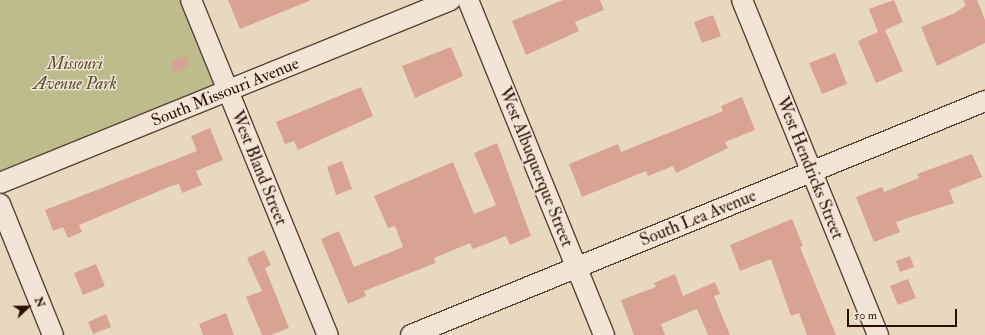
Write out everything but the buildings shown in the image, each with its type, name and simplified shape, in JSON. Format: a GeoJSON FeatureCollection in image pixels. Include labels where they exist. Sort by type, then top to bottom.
{"type":"FeatureCollection","features":[{"type":"Feature","properties":{"kind":"street","name":"West Bland Street"},"geometry":{"type":"LineString","coordinates":[[191,0],[328,335]]}},
{"type":"Feature","properties":{"kind":"street","name":"South Missouri Avenue"},"geometry":{"type":"LineString","coordinates":[[0,183],[450,0]]}},
{"type":"Feature","properties":{"kind":"street","name":"West Albuquerque Street"},"geometry":{"type":"LineString","coordinates":[[468,0],[604,335]]}},
{"type":"Feature","properties":{"kind":"street","name":"West Hendricks Street"},"geometry":{"type":"LineString","coordinates":[[742,0],[878,335]]}},
{"type":"Feature","properties":{"kind":"street","name":"South Lea Avenue"},"geometry":{"type":"LineString","coordinates":[[411,335],[985,100]]}},
{"type":"Feature","properties":{"kind":"street"},"geometry":{"type":"LineString","coordinates":[[0,204],[53,335]]}},
{"type":"Feature","properties":{"kind":"green space","name":"Missouri Avenue Park"},"geometry":{"type":"Polygon","coordinates":[[[0,0],[191,0],[228,91],[0,183],[0,0]]]}}]}
